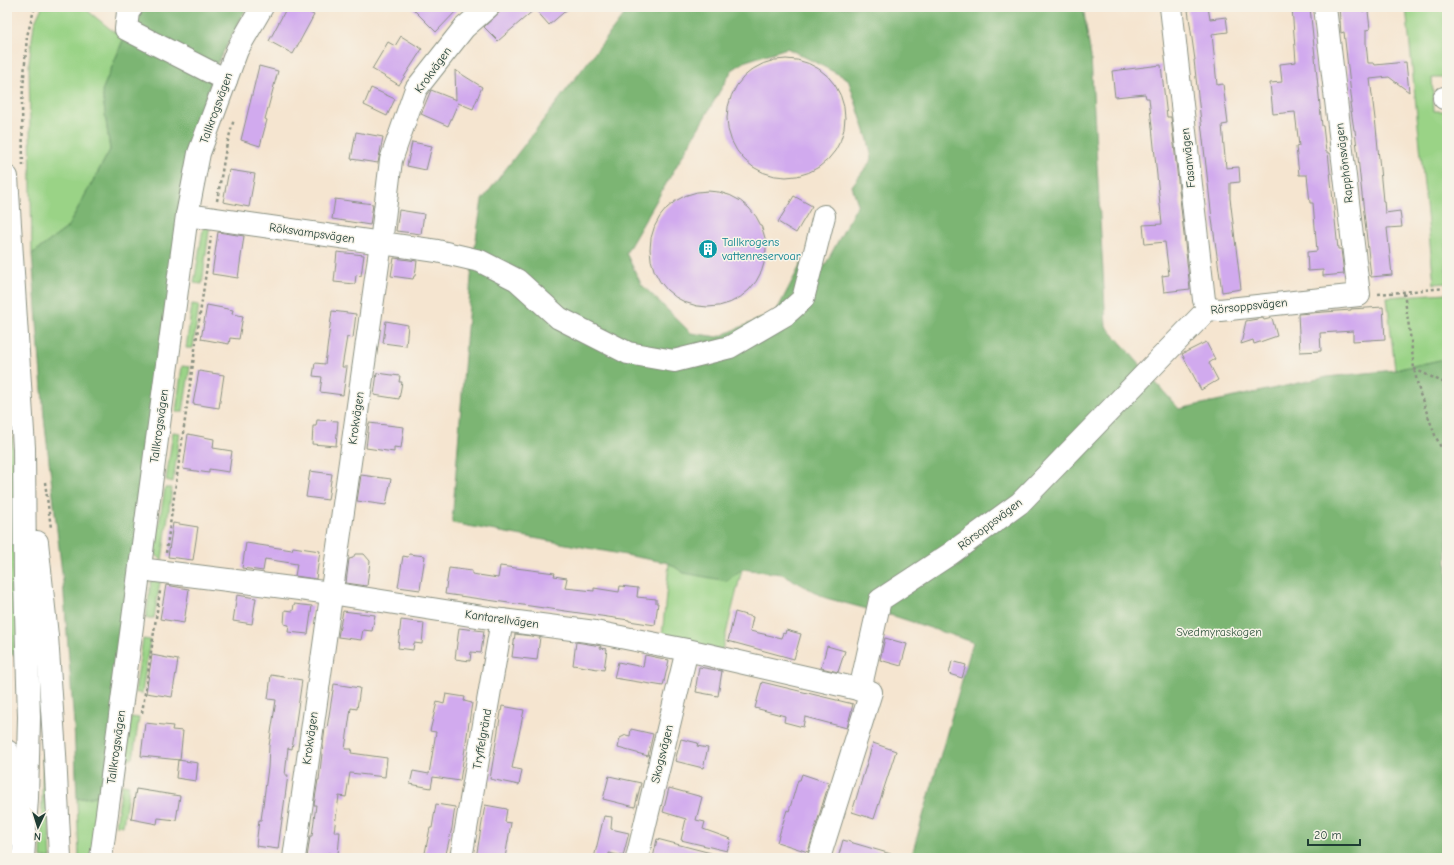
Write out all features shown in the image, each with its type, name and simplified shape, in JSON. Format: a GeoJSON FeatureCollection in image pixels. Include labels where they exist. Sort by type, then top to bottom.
{"type":"FeatureCollection","features":[{"type":"Feature","properties":{"kind":"main road"},"geometry":{"type":"LineString","coordinates":[[132,7],[128,12],[126,29],[226,80]]}},
{"type":"Feature","properties":{"kind":"main road","name":"Tallkrogsvägen"},"geometry":{"type":"LineString","coordinates":[[101,858],[187,215],[200,153],[226,80],[237,50],[262,7]]}},
{"type":"Feature","properties":{"kind":"main road","name":"Krokvägen"},"geometry":{"type":"LineString","coordinates":[[294,858],[330,593],[381,243],[391,160],[416,89],[464,28],[488,7]]}},
{"type":"Feature","properties":{"kind":"main road","name":"Fasanvägen"},"geometry":{"type":"LineString","coordinates":[[1171,7],[1204,300],[1208,309]]}},
{"type":"Feature","properties":{"kind":"main road","name":"Rapphönsvägen"},"geometry":{"type":"LineString","coordinates":[[1325,7],[1359,295]]}},
{"type":"Feature","properties":{"kind":"main road"},"geometry":{"type":"LineString","coordinates":[[7,177],[24,448],[25,578],[29,717],[24,858]]}},
{"type":"Feature","properties":{"kind":"main road","name":"Röksvampsvägen"},"geometry":{"type":"LineString","coordinates":[[187,215],[437,251],[480,261],[517,280],[559,318],[628,353],[674,361],[730,348],[785,315],[803,299],[824,216]]}},
{"type":"Feature","properties":{"kind":"main road","name":"Rörsoppsvägen"},"geometry":{"type":"LineString","coordinates":[[860,690],[880,600],[950,554],[1020,503],[1208,309],[1220,310],[1359,295]]}},
{"type":"Feature","properties":{"kind":"main road"},"geometry":{"type":"LineString","coordinates":[[24,448],[38,545],[47,636],[60,858]]}},
{"type":"Feature","properties":{"kind":"main road","name":"Kantarellvägen"},"geometry":{"type":"LineString","coordinates":[[140,569],[330,593],[502,620],[596,632],[687,650],[860,690]]}},
{"type":"Feature","properties":{"kind":"main road","name":"Tryffelgränd"},"geometry":{"type":"LineString","coordinates":[[461,858],[502,620]]}},
{"type":"Feature","properties":{"kind":"main road","name":"Skogsvägen"},"geometry":{"type":"LineString","coordinates":[[637,858],[687,650]]}},
{"type":"Feature","properties":{"kind":"main road"},"geometry":{"type":"LineString","coordinates":[[820,858],[871,692],[860,690]]}},
{"type":"Feature","properties":{"kind":"main road"},"geometry":{"type":"LineString","coordinates":[[7,751],[16,858]]}},
{"type":"Feature","properties":{"kind":"path"},"geometry":{"type":"LineString","coordinates":[[141,718],[213,219],[226,148],[236,113]]}},
{"type":"Feature","properties":{"kind":"path"},"geometry":{"type":"LineString","coordinates":[[1359,295],[1404,293],[1447,288]]}},
{"type":"Feature","properties":{"kind":"path"},"geometry":{"type":"LineString","coordinates":[[1404,293],[1414,369],[1420,394],[1434,435],[1447,460]]}},
{"type":"Feature","properties":{"kind":"path"},"geometry":{"type":"LineString","coordinates":[[1414,369],[1447,384]]}},
{"type":"Feature","properties":{"kind":"green space"},"geometry":{"type":"Polygon","coordinates":[[[42,7],[91,7],[88,11],[114,32],[120,28],[126,33],[102,91],[110,150],[67,228],[32,254],[29,62],[34,24],[42,7]]]}},
{"type":"Feature","properties":{"kind":"green space"},"geometry":{"type":"Polygon","coordinates":[[[140,7],[247,7],[215,68],[138,26],[134,17],[140,7]]]}},
{"type":"Feature","properties":{"kind":"green space","name":"Svedmyraskogen"},"geometry":{"type":"Polygon","coordinates":[[[630,7],[1083,7],[1091,57],[1106,326],[1179,409],[1327,377],[1395,370],[1440,360],[1447,362],[1447,858],[911,858],[973,642],[897,617],[826,598],[782,574],[742,569],[727,581],[684,573],[669,563],[452,523],[472,265],[482,200],[630,7]],[[787,48],[746,61],[732,70],[626,253],[641,284],[691,333],[718,337],[776,312],[801,264],[824,267],[858,204],[852,186],[872,159],[868,140],[848,79],[787,48]]]}},
{"type":"Feature","properties":{"kind":"green space"},"geometry":{"type":"Polygon","coordinates":[[[1406,7],[1447,7],[1447,78],[1432,78],[1434,111],[1447,111],[1447,283],[1434,284],[1406,7]]]}},
{"type":"Feature","properties":{"kind":"green space"},"geometry":{"type":"Polygon","coordinates":[[[126,33],[211,81],[189,151],[103,795],[77,799],[74,724],[63,582],[44,417],[32,254],[67,228],[110,150],[102,91],[126,33]]]}},
{"type":"Feature","properties":{"kind":"green space"},"geometry":{"type":"Polygon","coordinates":[[[210,224],[202,284],[194,283],[203,229],[206,225],[210,224]]]}},
{"type":"Feature","properties":{"kind":"green space"},"geometry":{"type":"Polygon","coordinates":[[[1447,293],[1447,362],[1440,360],[1395,370],[1387,297],[1447,293]]]}},
{"type":"Feature","properties":{"kind":"green space"},"geometry":{"type":"Polygon","coordinates":[[[192,304],[199,305],[193,348],[186,348],[192,304]]]}},
{"type":"Feature","properties":{"kind":"green space"},"geometry":{"type":"Polygon","coordinates":[[[7,345],[15,479],[22,655],[12,655],[7,561],[7,345]]]}},
{"type":"Feature","properties":{"kind":"green space"},"geometry":{"type":"Polygon","coordinates":[[[182,366],[190,367],[183,412],[176,412],[182,366]]]}},
{"type":"Feature","properties":{"kind":"green space"},"geometry":{"type":"Polygon","coordinates":[[[173,432],[180,433],[173,482],[166,480],[173,432]]]}},
{"type":"Feature","properties":{"kind":"green space"},"geometry":{"type":"Polygon","coordinates":[[[165,488],[172,488],[162,560],[155,554],[155,548],[165,488]]]}},
{"type":"Feature","properties":{"kind":"green space"},"geometry":{"type":"Polygon","coordinates":[[[669,563],[684,573],[742,569],[722,650],[662,637],[669,563]]]}},
{"type":"Feature","properties":{"kind":"green space"},"geometry":{"type":"Polygon","coordinates":[[[161,577],[154,618],[146,618],[151,581],[161,577]]]}},
{"type":"Feature","properties":{"kind":"green space"},"geometry":{"type":"Polygon","coordinates":[[[143,639],[150,640],[142,694],[135,692],[143,639]]]}},
{"type":"Feature","properties":{"kind":"green space"},"geometry":{"type":"Polygon","coordinates":[[[131,717],[139,718],[133,758],[126,759],[125,758],[131,717]]]}},
{"type":"Feature","properties":{"kind":"green space"},"geometry":{"type":"Polygon","coordinates":[[[45,742],[51,858],[41,858],[43,743],[45,742]]]}},
{"type":"Feature","properties":{"kind":"green space"},"geometry":{"type":"Polygon","coordinates":[[[122,784],[129,785],[123,826],[116,825],[122,784]]]}},
{"type":"Feature","properties":{"kind":"green space"},"geometry":{"type":"Polygon","coordinates":[[[103,795],[94,858],[79,858],[77,799],[103,795]]]}},
{"type":"Feature","properties":{"kind":"building"},"geometry":{"type":"Polygon","coordinates":[[[287,7],[314,7],[310,13],[314,15],[293,54],[269,41],[287,7]]]}},
{"type":"Feature","properties":{"kind":"building"},"geometry":{"type":"Polygon","coordinates":[[[411,7],[460,7],[436,32],[411,7]]]}},
{"type":"Feature","properties":{"kind":"building"},"geometry":{"type":"Polygon","coordinates":[[[505,7],[570,7],[549,25],[535,9],[498,41],[484,27],[505,7]]]}},
{"type":"Feature","properties":{"kind":"building"},"geometry":{"type":"Polygon","coordinates":[[[1208,7],[1210,19],[1226,17],[1228,32],[1212,34],[1217,85],[1223,84],[1228,124],[1222,125],[1226,168],[1239,167],[1240,182],[1230,183],[1230,198],[1241,289],[1222,292],[1188,10],[1208,7]]]}},
{"type":"Feature","properties":{"kind":"building"},"geometry":{"type":"Polygon","coordinates":[[[1292,7],[1310,7],[1322,126],[1326,152],[1328,152],[1338,249],[1341,249],[1344,274],[1323,276],[1323,270],[1308,271],[1307,252],[1317,251],[1313,203],[1310,203],[1307,175],[1299,175],[1296,147],[1299,146],[1295,112],[1273,114],[1270,83],[1282,82],[1280,64],[1296,62],[1292,7]]]}},
{"type":"Feature","properties":{"kind":"building"},"geometry":{"type":"Polygon","coordinates":[[[1339,7],[1362,7],[1362,11],[1368,11],[1370,29],[1366,30],[1366,43],[1368,63],[1374,63],[1375,65],[1406,62],[1409,92],[1389,77],[1370,79],[1385,213],[1400,211],[1402,227],[1387,228],[1392,275],[1371,277],[1355,130],[1350,103],[1352,103],[1344,32],[1341,33],[1339,7]]]}},
{"type":"Feature","properties":{"kind":"building"},"geometry":{"type":"Polygon","coordinates":[[[401,36],[422,49],[399,85],[372,69],[388,42],[395,46],[401,36]]]}},
{"type":"Feature","properties":{"kind":"building"},"geometry":{"type":"Polygon","coordinates":[[[786,59],[797,60],[808,64],[819,69],[828,76],[835,85],[840,96],[844,107],[844,129],[840,140],[835,151],[828,160],[819,167],[808,172],[797,176],[786,177],[775,176],[764,172],[753,167],[744,160],[737,151],[732,140],[728,129],[727,118],[728,107],[732,96],[737,85],[744,76],[753,69],[764,64],[775,60],[786,59]]]}},
{"type":"Feature","properties":{"kind":"building"},"geometry":{"type":"Polygon","coordinates":[[[1161,65],[1167,117],[1171,117],[1190,289],[1164,292],[1162,276],[1169,275],[1165,242],[1145,244],[1143,225],[1162,224],[1149,98],[1146,98],[1145,94],[1115,97],[1112,71],[1161,65]]]}},
{"type":"Feature","properties":{"kind":"building"},"geometry":{"type":"Polygon","coordinates":[[[259,66],[278,71],[265,119],[267,120],[260,146],[241,140],[259,66]]]}},
{"type":"Feature","properties":{"kind":"building"},"geometry":{"type":"Polygon","coordinates":[[[455,70],[482,87],[473,109],[458,103],[448,126],[421,114],[431,90],[456,100],[455,70]]]}},
{"type":"Feature","properties":{"kind":"building"},"geometry":{"type":"Polygon","coordinates":[[[371,88],[395,99],[387,116],[364,105],[371,88]]]}},
{"type":"Feature","properties":{"kind":"building"},"geometry":{"type":"Polygon","coordinates":[[[356,132],[383,137],[378,163],[351,159],[356,132]]]}},
{"type":"Feature","properties":{"kind":"building"},"geometry":{"type":"Polygon","coordinates":[[[412,142],[432,146],[426,170],[407,166],[412,142]]]}},
{"type":"Feature","properties":{"kind":"building"},"geometry":{"type":"Polygon","coordinates":[[[229,170],[255,174],[249,207],[223,202],[229,170]]]}},
{"type":"Feature","properties":{"kind":"building","name":"Tallkrogens vattenreservoar"},"geometry":{"type":"Polygon","coordinates":[[[708,191],[730,195],[740,200],[749,208],[757,217],[762,227],[766,249],[762,271],[757,281],[749,290],[740,298],[730,303],[708,307],[686,303],[676,298],[667,290],[659,281],[654,271],[650,249],[654,227],[659,217],[667,208],[676,200],[686,195],[708,191]]]}},
{"type":"Feature","properties":{"kind":"building"},"geometry":{"type":"Polygon","coordinates":[[[794,196],[812,206],[796,233],[778,222],[794,196]]]}},
{"type":"Feature","properties":{"kind":"building"},"geometry":{"type":"Polygon","coordinates":[[[335,199],[373,204],[370,225],[332,219],[335,199]]]}},
{"type":"Feature","properties":{"kind":"building"},"geometry":{"type":"Polygon","coordinates":[[[399,210],[424,214],[421,234],[396,231],[399,210]]]}},
{"type":"Feature","properties":{"kind":"building"},"geometry":{"type":"Polygon","coordinates":[[[218,232],[244,236],[238,278],[212,274],[218,232]]]}},
{"type":"Feature","properties":{"kind":"building"},"geometry":{"type":"Polygon","coordinates":[[[337,252],[364,255],[361,276],[356,275],[355,284],[334,282],[337,252]]]}},
{"type":"Feature","properties":{"kind":"building"},"geometry":{"type":"Polygon","coordinates":[[[394,258],[417,261],[415,276],[413,279],[391,276],[394,258]]]}},
{"type":"Feature","properties":{"kind":"building"},"geometry":{"type":"Polygon","coordinates":[[[207,305],[233,310],[232,314],[243,316],[239,339],[230,338],[229,344],[201,339],[207,305]]]}},
{"type":"Feature","properties":{"kind":"building"},"geometry":{"type":"Polygon","coordinates":[[[1383,307],[1385,339],[1353,341],[1353,331],[1320,333],[1321,351],[1300,352],[1298,314],[1383,307]]]}},
{"type":"Feature","properties":{"kind":"building"},"geometry":{"type":"Polygon","coordinates":[[[332,311],[356,314],[353,338],[347,337],[342,367],[347,367],[343,395],[320,392],[322,377],[313,376],[315,363],[325,364],[332,311]]]}},
{"type":"Feature","properties":{"kind":"building"},"geometry":{"type":"Polygon","coordinates":[[[1263,318],[1264,320],[1272,318],[1277,336],[1254,344],[1253,340],[1241,344],[1246,321],[1263,318]]]}},
{"type":"Feature","properties":{"kind":"building"},"geometry":{"type":"Polygon","coordinates":[[[386,321],[408,325],[406,346],[383,343],[386,321]]]}},
{"type":"Feature","properties":{"kind":"building"},"geometry":{"type":"Polygon","coordinates":[[[1206,342],[1215,359],[1209,363],[1218,380],[1201,390],[1182,354],[1206,342]]]}},
{"type":"Feature","properties":{"kind":"building"},"geometry":{"type":"Polygon","coordinates":[[[199,371],[224,375],[219,408],[193,404],[199,371]]]}},
{"type":"Feature","properties":{"kind":"building"},"geometry":{"type":"Polygon","coordinates":[[[377,373],[400,376],[399,382],[402,382],[399,399],[374,395],[377,373]]]}},
{"type":"Feature","properties":{"kind":"building"},"geometry":{"type":"Polygon","coordinates":[[[317,420],[338,421],[336,446],[312,444],[313,426],[316,426],[317,420]]]}},
{"type":"Feature","properties":{"kind":"building"},"geometry":{"type":"Polygon","coordinates":[[[369,423],[404,427],[401,448],[394,447],[394,452],[366,448],[369,423]]]}},
{"type":"Feature","properties":{"kind":"building"},"geometry":{"type":"Polygon","coordinates":[[[188,434],[214,439],[213,448],[232,451],[229,472],[209,469],[209,473],[183,469],[188,434]]]}},
{"type":"Feature","properties":{"kind":"building"},"geometry":{"type":"Polygon","coordinates":[[[310,471],[332,474],[328,500],[306,497],[310,471]]]}},
{"type":"Feature","properties":{"kind":"building"},"geometry":{"type":"Polygon","coordinates":[[[361,475],[391,479],[386,505],[357,501],[361,475]]]}},
{"type":"Feature","properties":{"kind":"building"},"geometry":{"type":"Polygon","coordinates":[[[173,523],[198,527],[193,560],[168,557],[173,523]]]}},
{"type":"Feature","properties":{"kind":"building"},"geometry":{"type":"Polygon","coordinates":[[[246,543],[292,550],[293,547],[320,551],[316,579],[295,576],[297,564],[265,559],[263,571],[242,568],[246,543]]]}},
{"type":"Feature","properties":{"kind":"building"},"geometry":{"type":"Polygon","coordinates":[[[355,554],[364,554],[370,561],[367,586],[346,583],[349,559],[353,558],[355,554]]]}},
{"type":"Feature","properties":{"kind":"building"},"geometry":{"type":"Polygon","coordinates":[[[409,554],[425,556],[420,590],[398,587],[403,556],[408,557],[409,554]]]}},
{"type":"Feature","properties":{"kind":"building"},"geometry":{"type":"Polygon","coordinates":[[[500,566],[555,573],[554,576],[567,578],[565,588],[594,591],[594,588],[619,592],[620,586],[638,588],[637,597],[656,599],[656,603],[658,603],[655,625],[445,594],[449,568],[472,571],[472,574],[498,578],[500,566]]]}},
{"type":"Feature","properties":{"kind":"building"},"geometry":{"type":"Polygon","coordinates":[[[166,585],[189,589],[184,623],[160,619],[166,585]]]}},
{"type":"Feature","properties":{"kind":"building"},"geometry":{"type":"Polygon","coordinates":[[[237,595],[256,598],[252,624],[233,621],[237,595]]]}},
{"type":"Feature","properties":{"kind":"building"},"geometry":{"type":"Polygon","coordinates":[[[294,604],[312,606],[308,634],[288,632],[289,625],[284,624],[285,610],[293,611],[294,604]]]}},
{"type":"Feature","properties":{"kind":"building"},"geometry":{"type":"Polygon","coordinates":[[[343,611],[375,615],[372,631],[363,630],[361,640],[338,637],[343,611]]]}},
{"type":"Feature","properties":{"kind":"building"},"geometry":{"type":"Polygon","coordinates":[[[735,612],[753,617],[750,631],[781,638],[783,633],[785,634],[786,630],[801,634],[794,659],[728,641],[735,612]]]}},
{"type":"Feature","properties":{"kind":"building"},"geometry":{"type":"Polygon","coordinates":[[[401,620],[424,623],[422,644],[414,643],[413,650],[398,648],[401,620]]]}},
{"type":"Feature","properties":{"kind":"building"},"geometry":{"type":"Polygon","coordinates":[[[459,628],[484,631],[481,653],[471,652],[470,661],[455,659],[459,628]]]}},
{"type":"Feature","properties":{"kind":"building"},"geometry":{"type":"Polygon","coordinates":[[[515,634],[540,637],[537,660],[512,657],[515,634]]]}},
{"type":"Feature","properties":{"kind":"building"},"geometry":{"type":"Polygon","coordinates":[[[885,638],[907,644],[901,666],[880,660],[885,638]]]}},
{"type":"Feature","properties":{"kind":"building"},"geometry":{"type":"Polygon","coordinates":[[[576,642],[601,646],[600,648],[607,649],[604,670],[573,665],[576,642]]]}},
{"type":"Feature","properties":{"kind":"building"},"geometry":{"type":"Polygon","coordinates":[[[827,646],[845,651],[838,672],[821,668],[827,646]]]}},
{"type":"Feature","properties":{"kind":"building"},"geometry":{"type":"Polygon","coordinates":[[[152,655],[178,660],[172,697],[146,693],[152,655]]]}},
{"type":"Feature","properties":{"kind":"building"},"geometry":{"type":"Polygon","coordinates":[[[645,655],[669,660],[663,686],[614,678],[618,662],[643,667],[645,655]]]}},
{"type":"Feature","properties":{"kind":"building"},"geometry":{"type":"Polygon","coordinates":[[[952,661],[966,665],[962,678],[949,674],[952,661]]]}},
{"type":"Feature","properties":{"kind":"building"},"geometry":{"type":"Polygon","coordinates":[[[699,667],[722,671],[718,696],[696,692],[699,667]]]}},
{"type":"Feature","properties":{"kind":"building"},"geometry":{"type":"Polygon","coordinates":[[[271,675],[302,680],[292,749],[288,748],[285,775],[288,775],[278,849],[256,846],[259,820],[261,820],[268,768],[269,746],[276,700],[268,699],[271,675]]]}},
{"type":"Feature","properties":{"kind":"building"},"geometry":{"type":"Polygon","coordinates":[[[762,682],[853,704],[847,728],[805,717],[803,727],[784,722],[785,716],[755,708],[762,682]]]}},
{"type":"Feature","properties":{"kind":"building"},"geometry":{"type":"Polygon","coordinates":[[[334,684],[360,688],[357,709],[351,708],[345,749],[352,749],[351,753],[387,758],[385,777],[350,773],[346,797],[339,796],[334,832],[340,832],[338,854],[328,853],[327,858],[307,858],[310,836],[312,836],[316,805],[314,805],[319,780],[325,728],[327,728],[334,684]]]}},
{"type":"Feature","properties":{"kind":"building"},"geometry":{"type":"Polygon","coordinates":[[[446,694],[465,697],[464,701],[472,703],[460,781],[433,777],[431,788],[410,784],[413,771],[429,774],[436,732],[430,731],[437,702],[444,704],[446,694]]]}},
{"type":"Feature","properties":{"kind":"building"},"geometry":{"type":"Polygon","coordinates":[[[502,706],[524,710],[512,768],[522,770],[519,785],[490,779],[502,706]]]}},
{"type":"Feature","properties":{"kind":"building"},"geometry":{"type":"Polygon","coordinates":[[[145,723],[173,726],[172,730],[183,731],[180,760],[141,756],[145,723]]]}},
{"type":"Feature","properties":{"kind":"building"},"geometry":{"type":"Polygon","coordinates":[[[631,729],[653,734],[648,756],[618,748],[620,738],[626,735],[630,736],[631,729]]]}},
{"type":"Feature","properties":{"kind":"building"},"geometry":{"type":"Polygon","coordinates":[[[681,739],[698,743],[697,746],[708,748],[703,768],[675,761],[681,739]]]}},
{"type":"Feature","properties":{"kind":"building"},"geometry":{"type":"Polygon","coordinates":[[[873,743],[896,751],[874,819],[852,812],[873,743]]]}},
{"type":"Feature","properties":{"kind":"building"},"geometry":{"type":"Polygon","coordinates":[[[178,760],[198,763],[196,781],[176,778],[178,760]]]}},
{"type":"Feature","properties":{"kind":"building"},"geometry":{"type":"Polygon","coordinates":[[[802,774],[829,783],[808,852],[777,842],[787,810],[789,811],[798,780],[800,780],[802,774]]]}},
{"type":"Feature","properties":{"kind":"building"},"geometry":{"type":"Polygon","coordinates":[[[609,776],[641,783],[635,807],[603,799],[609,776]]]}},
{"type":"Feature","properties":{"kind":"building"},"geometry":{"type":"Polygon","coordinates":[[[669,788],[702,797],[696,820],[705,822],[703,829],[731,839],[727,851],[681,840],[686,819],[663,812],[669,788]]]}},
{"type":"Feature","properties":{"kind":"building"},"geometry":{"type":"Polygon","coordinates":[[[136,789],[180,796],[176,820],[158,818],[157,824],[131,819],[136,789]]]}},
{"type":"Feature","properties":{"kind":"building"},"geometry":{"type":"Polygon","coordinates":[[[436,804],[455,807],[452,828],[445,858],[424,858],[430,828],[432,828],[436,804]]]}},
{"type":"Feature","properties":{"kind":"building"},"geometry":{"type":"Polygon","coordinates":[[[485,805],[507,809],[505,822],[511,823],[505,858],[476,858],[485,805]]]}},
{"type":"Feature","properties":{"kind":"building"},"geometry":{"type":"Polygon","coordinates":[[[604,816],[612,817],[611,829],[629,833],[623,856],[609,853],[609,858],[594,858],[604,816]]]}},
{"type":"Feature","properties":{"kind":"building"},"geometry":{"type":"Polygon","coordinates":[[[657,839],[711,853],[711,858],[653,858],[657,839]]]}},
{"type":"Feature","properties":{"kind":"building"},"geometry":{"type":"Polygon","coordinates":[[[843,840],[891,854],[891,858],[838,858],[843,840]]]}},
{"type":"Feature","properties":{"kind":"place","name":"Tallkrogens vattenreservoar"},"geometry":{"type":"Point","coordinates":[708,249]}}]}
